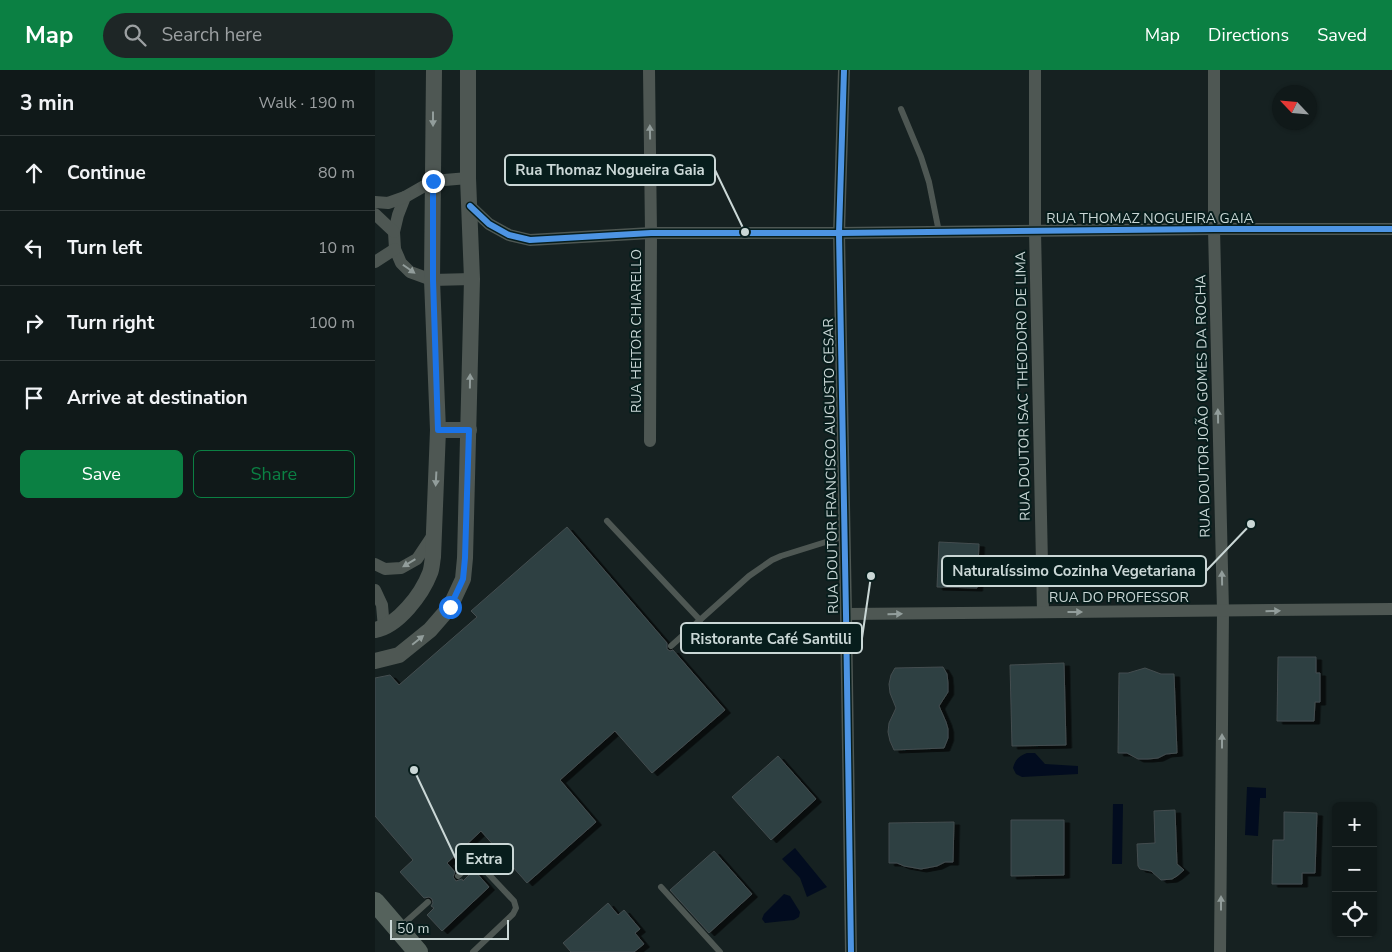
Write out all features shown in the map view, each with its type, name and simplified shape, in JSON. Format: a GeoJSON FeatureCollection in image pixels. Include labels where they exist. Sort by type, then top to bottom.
{"type":"FeatureCollection","features":[{"type":"Feature","properties":{"kind":"main road"},"geometry":{"type":"LineString","coordinates":[[375,902],[418,952]]}},
{"type":"Feature","properties":{"kind":"street"},"geometry":{"type":"LineString","coordinates":[[380,629],[399,618],[416,598],[431,572],[433,557],[438,430],[433,280],[433,70]]}},
{"type":"Feature","properties":{"kind":"street"},"geometry":{"type":"LineString","coordinates":[[375,661],[399,655],[430,630],[450,607],[463,579],[469,430],[472,279],[468,178],[468,70]]}},
{"type":"Feature","properties":{"kind":"street","name":"RUA HEITOR CHIARELLO"},"geometry":{"type":"LineString","coordinates":[[649,70],[651,441]]}},
{"type":"Feature","properties":{"kind":"street","name":"RUA DOUTOR FRANCISCO AUGUSTO CESAR"},"geometry":{"type":"LineString","coordinates":[[845,70],[839,234],[851,952]]}},
{"type":"Feature","properties":{"kind":"street","name":"RUA DOUTOR ISAC THEODORO DE LIMA"},"geometry":{"type":"LineString","coordinates":[[1035,70],[1035,231],[1043,612]]}},
{"type":"Feature","properties":{"kind":"street","name":"RUA DOUTOR JOÃO GOMES DA ROCHA"},"geometry":{"type":"LineString","coordinates":[[1214,70],[1214,230],[1223,611],[1220,952]]}},
{"type":"Feature","properties":{"kind":"street"},"geometry":{"type":"LineString","coordinates":[[375,202],[388,203],[405,197],[433,181],[468,178]]}},
{"type":"Feature","properties":{"kind":"street"},"geometry":{"type":"LineString","coordinates":[[405,197],[394,232],[395,248],[401,263],[410,272],[433,280],[472,279]]}},
{"type":"Feature","properties":{"kind":"street","name":"RUA THOMAZ NOGUEIRA GAIA"},"geometry":{"type":"LineString","coordinates":[[470,206],[489,224],[509,235],[530,240],[651,233],[839,234],[1392,229]]}},
{"type":"Feature","properties":{"kind":"street"},"geometry":{"type":"LineString","coordinates":[[375,214],[394,232]]}},
{"type":"Feature","properties":{"kind":"street"},"geometry":{"type":"LineString","coordinates":[[375,262],[395,248]]}},
{"type":"Feature","properties":{"kind":"street"},"geometry":{"type":"LineString","coordinates":[[438,430],[469,430]]}},
{"type":"Feature","properties":{"kind":"street"},"geometry":{"type":"LineString","coordinates":[[375,564],[385,570],[401,568],[417,558],[433,535]]}},
{"type":"Feature","properties":{"kind":"street"},"geometry":{"type":"LineString","coordinates":[[375,590],[382,605],[380,629]]}},
{"type":"Feature","properties":{"kind":"street","name":"RUA DO PROFESSOR"},"geometry":{"type":"LineString","coordinates":[[846,614],[1392,609]]}},
{"type":"Feature","properties":{"kind":"lane"},"geometry":{"type":"LineString","coordinates":[[901,109],[929,182],[939,232]]}},
{"type":"Feature","properties":{"kind":"lane"},"geometry":{"type":"LineString","coordinates":[[607,521],[699,620]]}},
{"type":"Feature","properties":{"kind":"lane"},"geometry":{"type":"LineString","coordinates":[[671,646],[749,576],[772,560],[845,536]]}},
{"type":"Feature","properties":{"kind":"lane"},"geometry":{"type":"LineString","coordinates":[[458,876],[471,864],[476,863],[514,901],[517,908],[473,952]]}},
{"type":"Feature","properties":{"kind":"lane"},"geometry":{"type":"LineString","coordinates":[[661,887],[721,952]]}},
{"type":"Feature","properties":{"kind":"lane"},"geometry":{"type":"LineString","coordinates":[[398,929],[428,902]]}},
{"type":"Feature","properties":{"kind":"water"},"geometry":{"type":"Polygon","coordinates":[[[1027,753],[1035,753],[1045,764],[1078,766],[1078,774],[1022,777],[1016,774],[1013,768],[1018,759],[1027,753]]]}},
{"type":"Feature","properties":{"kind":"water"},"geometry":{"type":"Polygon","coordinates":[[[1247,787],[1266,788],[1266,798],[1260,798],[1258,836],[1245,835],[1247,787]]]}},
{"type":"Feature","properties":{"kind":"water"},"geometry":{"type":"Polygon","coordinates":[[[1113,804],[1123,804],[1122,864],[1112,864],[1113,804]]]}},
{"type":"Feature","properties":{"kind":"water"},"geometry":{"type":"Polygon","coordinates":[[[795,848],[827,887],[807,897],[800,878],[782,859],[795,848]]]}},
{"type":"Feature","properties":{"kind":"water"},"geometry":{"type":"Polygon","coordinates":[[[784,894],[790,896],[800,912],[799,917],[794,920],[765,923],[762,919],[764,914],[784,894]]]}},
{"type":"Feature","properties":{"kind":"building"},"geometry":{"type":"Polygon","coordinates":[[[567,527],[667,643],[667,649],[673,650],[725,710],[652,773],[615,731],[560,780],[596,822],[527,883],[481,831],[447,863],[455,872],[453,877],[456,881],[462,879],[463,881],[474,870],[489,887],[442,931],[427,915],[434,908],[431,906],[433,903],[432,899],[429,897],[424,898],[400,872],[413,860],[375,816],[375,678],[390,675],[399,685],[477,617],[471,611],[567,527]]]}},
{"type":"Feature","properties":{"kind":"building"},"geometry":{"type":"Polygon","coordinates":[[[939,542],[979,544],[977,588],[937,587],[939,542]]]}},
{"type":"Feature","properties":{"kind":"building"},"geometry":{"type":"Polygon","coordinates":[[[1278,657],[1316,657],[1316,673],[1320,673],[1320,702],[1315,702],[1314,721],[1277,721],[1278,657]]]}},
{"type":"Feature","properties":{"kind":"building"},"geometry":{"type":"Polygon","coordinates":[[[1064,663],[1066,745],[1012,746],[1010,665],[1064,663]]]}},
{"type":"Feature","properties":{"kind":"building"},"geometry":{"type":"Polygon","coordinates":[[[943,667],[947,674],[948,683],[948,692],[939,706],[948,729],[948,738],[944,748],[894,750],[888,732],[889,723],[896,708],[890,693],[889,684],[895,668],[943,667]]]}},
{"type":"Feature","properties":{"kind":"building"},"geometry":{"type":"Polygon","coordinates":[[[1145,668],[1161,674],[1174,674],[1177,753],[1166,754],[1158,758],[1138,759],[1127,753],[1118,753],[1119,673],[1128,673],[1145,668]]]}},
{"type":"Feature","properties":{"kind":"building"},"geometry":{"type":"Polygon","coordinates":[[[778,756],[816,799],[771,840],[732,797],[778,756]]]}},
{"type":"Feature","properties":{"kind":"building"},"geometry":{"type":"Polygon","coordinates":[[[1175,810],[1177,864],[1184,870],[1172,879],[1161,880],[1151,871],[1140,869],[1138,866],[1137,844],[1155,843],[1154,811],[1175,810]]]}},
{"type":"Feature","properties":{"kind":"building"},"geometry":{"type":"Polygon","coordinates":[[[1284,812],[1317,813],[1315,873],[1302,873],[1302,884],[1272,884],[1273,840],[1284,840],[1284,812]]]}},
{"type":"Feature","properties":{"kind":"building"},"geometry":{"type":"Polygon","coordinates":[[[1011,820],[1064,820],[1064,875],[1011,876],[1011,820]]]}},
{"type":"Feature","properties":{"kind":"building"},"geometry":{"type":"Polygon","coordinates":[[[954,822],[953,862],[945,862],[937,866],[921,869],[889,863],[889,823],[954,822]]]}},
{"type":"Feature","properties":{"kind":"building"},"geometry":{"type":"Polygon","coordinates":[[[714,851],[752,894],[709,933],[670,890],[714,851]]]}},
{"type":"Feature","properties":{"kind":"building"},"geometry":{"type":"Polygon","coordinates":[[[608,903],[618,915],[624,910],[640,929],[635,933],[644,944],[634,952],[571,952],[563,943],[608,903]]]}},
{"type":"Feature","properties":{"kind":"cycle path"},"geometry":{"type":"LineString","coordinates":[[844,70],[839,233],[851,952]]}},
{"type":"Feature","properties":{"kind":"cycle path"},"geometry":{"type":"LineString","coordinates":[[470,206],[489,224],[509,235],[530,240],[651,233],[1392,229]]}},
{"type":"Feature","properties":{"kind":"place","name":"Rua Thomaz Nogueira Gaia"},"geometry":{"type":"Point","coordinates":[745,232]}},
{"type":"Feature","properties":{"kind":"place","name":"Naturalíssimo Cozinha Vegetariana"},"geometry":{"type":"Point","coordinates":[1251,524]}},
{"type":"Feature","properties":{"kind":"place","name":"Ristorante Café Santilli"},"geometry":{"type":"Point","coordinates":[871,576]}},
{"type":"Feature","properties":{"kind":"place","name":"Extra"},"geometry":{"type":"Point","coordinates":[414,770]}},
{"type":"Feature","properties":{"kind":"route"},"geometry":{"type":"LineString","coordinates":[[433,181],[433,280],[438,430],[469,430],[463,579],[450,607]]}}]}
